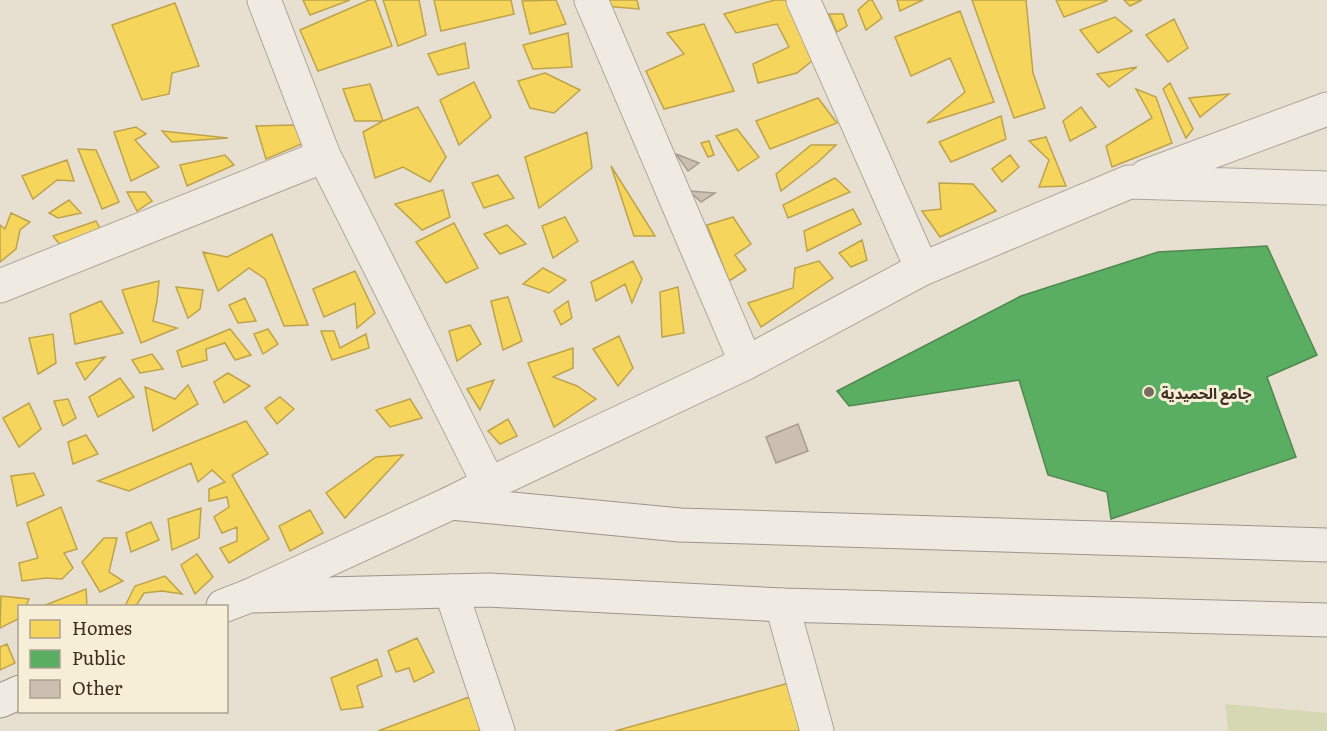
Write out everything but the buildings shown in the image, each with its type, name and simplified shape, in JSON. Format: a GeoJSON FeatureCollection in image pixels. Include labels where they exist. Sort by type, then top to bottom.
{"type":"FeatureCollection","features":[{"type":"Feature","properties":{"kind":"street"},"geometry":{"type":"LineString","coordinates":[[264,0],[324,156],[489,484]]}},
{"type":"Feature","properties":{"kind":"street"},"geometry":{"type":"LineString","coordinates":[[591,0],[746,363]]}},
{"type":"Feature","properties":{"kind":"street"},"geometry":{"type":"LineString","coordinates":[[803,0],[922,269]]}},
{"type":"Feature","properties":{"kind":"street"},"geometry":{"type":"LineString","coordinates":[[236,601],[451,503],[746,363],[922,269],[1129,182],[1327,109]]}},
{"type":"Feature","properties":{"kind":"street"},"geometry":{"type":"LineString","coordinates":[[0,286],[324,156]]}},
{"type":"Feature","properties":{"kind":"street"},"geometry":{"type":"LineString","coordinates":[[1129,182],[1327,188]]}},
{"type":"Feature","properties":{"kind":"street"},"geometry":{"type":"LineString","coordinates":[[451,503],[680,525],[1327,545]]}},
{"type":"Feature","properties":{"kind":"street"},"geometry":{"type":"LineString","coordinates":[[236,601],[488,590],[782,605],[1327,620]]}},
{"type":"Feature","properties":{"kind":"street"},"geometry":{"type":"LineString","coordinates":[[452,591],[498,731]]}},
{"type":"Feature","properties":{"kind":"street"},"geometry":{"type":"LineString","coordinates":[[782,605],[817,731]]}},
{"type":"Feature","properties":{"kind":"street"},"geometry":{"type":"LineString","coordinates":[[0,701],[18,693]]}},
{"type":"Feature","properties":{"kind":"green space"},"geometry":{"type":"Polygon","coordinates":[[[1225,704],[1327,713],[1327,731],[1228,731],[1225,704]]]}},
{"type":"Feature","properties":{"kind":"place","name":"جامع الحميدية"},"geometry":{"type":"Point","coordinates":[1149,392]}}]}
